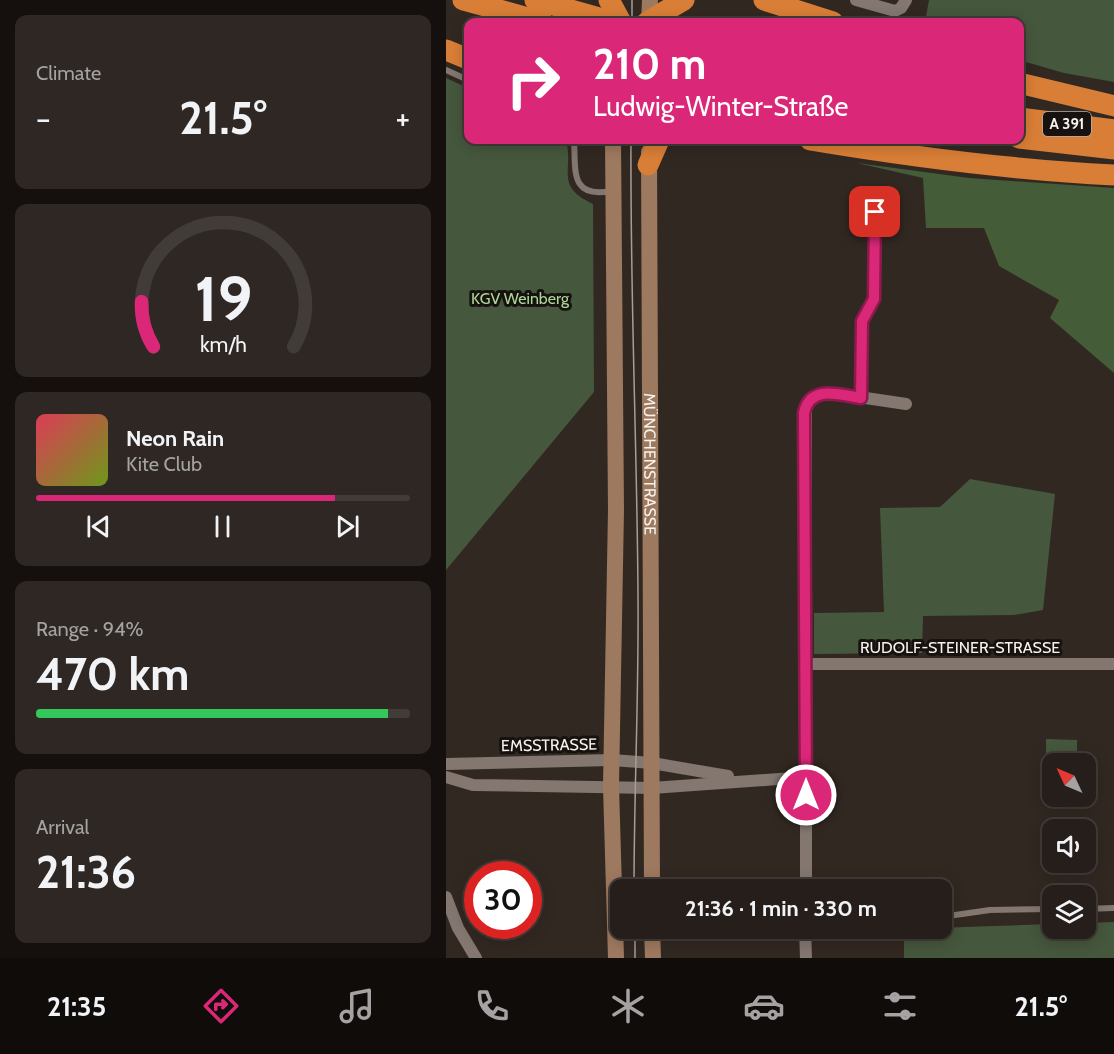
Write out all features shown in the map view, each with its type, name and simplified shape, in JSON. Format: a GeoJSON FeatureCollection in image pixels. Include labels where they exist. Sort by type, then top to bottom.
{"type":"FeatureCollection","features":[{"type":"Feature","properties":{"kind":"highway"},"geometry":{"type":"LineString","coordinates":[[463,0],[543,9],[592,18]]}},
{"type":"Feature","properties":{"kind":"highway"},"geometry":{"type":"LineString","coordinates":[[609,0],[619,18]]}},
{"type":"Feature","properties":{"kind":"highway"},"geometry":{"type":"LineString","coordinates":[[649,16],[684,0]]}},
{"type":"Feature","properties":{"kind":"highway"},"geometry":{"type":"LineString","coordinates":[[764,0],[820,18]]}},
{"type":"Feature","properties":{"kind":"highway"},"geometry":{"type":"LineString","coordinates":[[446,50],[464,57]]}},
{"type":"Feature","properties":{"kind":"highway"},"geometry":{"type":"LineString","coordinates":[[1024,84],[1115,106]]}},
{"type":"Feature","properties":{"kind":"highway","name":"A 391"},"geometry":{"type":"LineString","coordinates":[[1024,119],[1115,130]]}},
{"type":"Feature","properties":{"kind":"highway","name":"A 391"},"geometry":{"type":"LineString","coordinates":[[1024,139],[1115,149]]}},
{"type":"Feature","properties":{"kind":"highway"},"geometry":{"type":"LineString","coordinates":[[648,165],[657,144]]}},
{"type":"Feature","properties":{"kind":"highway"},"geometry":{"type":"LineString","coordinates":[[836,144],[966,164],[1115,175]]}},
{"type":"Feature","properties":{"kind":"main road"},"geometry":{"type":"LineString","coordinates":[[609,0],[609,18]]}},
{"type":"Feature","properties":{"kind":"main road"},"geometry":{"type":"LineString","coordinates":[[613,144],[616,510],[611,786],[616,958]]}},
{"type":"Feature","properties":{"kind":"main road","name":"MÜNCHENSTRASSE"},"geometry":{"type":"LineString","coordinates":[[649,144],[652,879]]}},
{"type":"Feature","properties":{"kind":"main road"},"geometry":{"type":"LineString","coordinates":[[652,939],[653,958]]}},
{"type":"Feature","properties":{"kind":"street"},"geometry":{"type":"LineString","coordinates":[[856,0],[895,11],[900,9],[906,0]]}},
{"type":"Feature","properties":{"kind":"street"},"geometry":{"type":"LineString","coordinates":[[806,879],[806,405],[820,394],[906,404]]}},
{"type":"Feature","properties":{"kind":"street","name":"RUDOLF-STEINER-STRASSE"},"geometry":{"type":"LineString","coordinates":[[805,664],[1115,664]]}},
{"type":"Feature","properties":{"kind":"street","name":"EMSSTRASSE"},"geometry":{"type":"LineString","coordinates":[[446,764],[612,760],[652,763],[747,780]]}},
{"type":"Feature","properties":{"kind":"street"},"geometry":{"type":"LineString","coordinates":[[446,777],[473,785],[652,788],[806,777]]}},
{"type":"Feature","properties":{"kind":"street"},"geometry":{"type":"LineString","coordinates":[[446,897],[458,928],[476,958]]}},
{"type":"Feature","properties":{"kind":"street"},"geometry":{"type":"LineString","coordinates":[[805,939],[806,958]]}},
{"type":"Feature","properties":{"kind":"lane"},"geometry":{"type":"LineString","coordinates":[[446,70],[464,78]]}},
{"type":"Feature","properties":{"kind":"lane"},"geometry":{"type":"LineString","coordinates":[[574,144],[575,175],[582,187],[593,193],[615,190]]}},
{"type":"Feature","properties":{"kind":"lane"},"geometry":{"type":"LineString","coordinates":[[861,398],[862,321],[874,299],[875,212]]}},
{"type":"Feature","properties":{"kind":"lane"},"geometry":{"type":"LineString","coordinates":[[1096,909],[1113,908]]}},
{"type":"Feature","properties":{"kind":"lane"},"geometry":{"type":"LineString","coordinates":[[952,915],[990,910],[1042,909]]}},
{"type":"Feature","properties":{"kind":"green space"},"geometry":{"type":"Polygon","coordinates":[[[929,0],[1114,0],[1114,82],[1064,73],[1024,61],[1024,18],[926,18],[929,0]]]}},
{"type":"Feature","properties":{"kind":"green space","name":"KGV Weinberg"},"geometry":{"type":"Polygon","coordinates":[[[446,78],[464,86],[464,144],[567,144],[569,184],[573,191],[593,204],[594,392],[446,570],[446,78]]]}},
{"type":"Feature","properties":{"kind":"green space"},"geometry":{"type":"Polygon","coordinates":[[[857,163],[969,178],[1114,188],[1114,373],[1050,318],[1059,300],[999,266],[984,228],[926,228],[923,178],[857,163]]]}},
{"type":"Feature","properties":{"kind":"green space"},"geometry":{"type":"Polygon","coordinates":[[[970,479],[1055,494],[1043,610],[1014,615],[923,616],[922,653],[814,654],[814,613],[884,612],[880,508],[940,507],[970,479]]]}},
{"type":"Feature","properties":{"kind":"green space"},"geometry":{"type":"Polygon","coordinates":[[[1046,739],[1077,740],[1077,753],[1046,753],[1046,739]]]}},
{"type":"Feature","properties":{"kind":"green space"},"geometry":{"type":"Polygon","coordinates":[[[1114,922],[1114,958],[904,958],[904,939],[952,939],[952,927],[1042,924],[1042,939],[1096,939],[1096,923],[1114,922]]]}},
{"type":"Feature","properties":{"kind":"tram line"},"geometry":{"type":"LineString","coordinates":[[632,0],[632,18]]}},
{"type":"Feature","properties":{"kind":"tram line"},"geometry":{"type":"LineString","coordinates":[[631,144],[638,594],[634,879]]}},
{"type":"Feature","properties":{"kind":"tram line"},"geometry":{"type":"LineString","coordinates":[[635,939],[635,958]]}},
{"type":"Feature","properties":{"kind":"route"},"geometry":{"type":"LineString","coordinates":[[806,795],[804,413],[809,400],[820,394],[832,393],[861,398],[862,321],[874,299],[875,212]]}}]}
